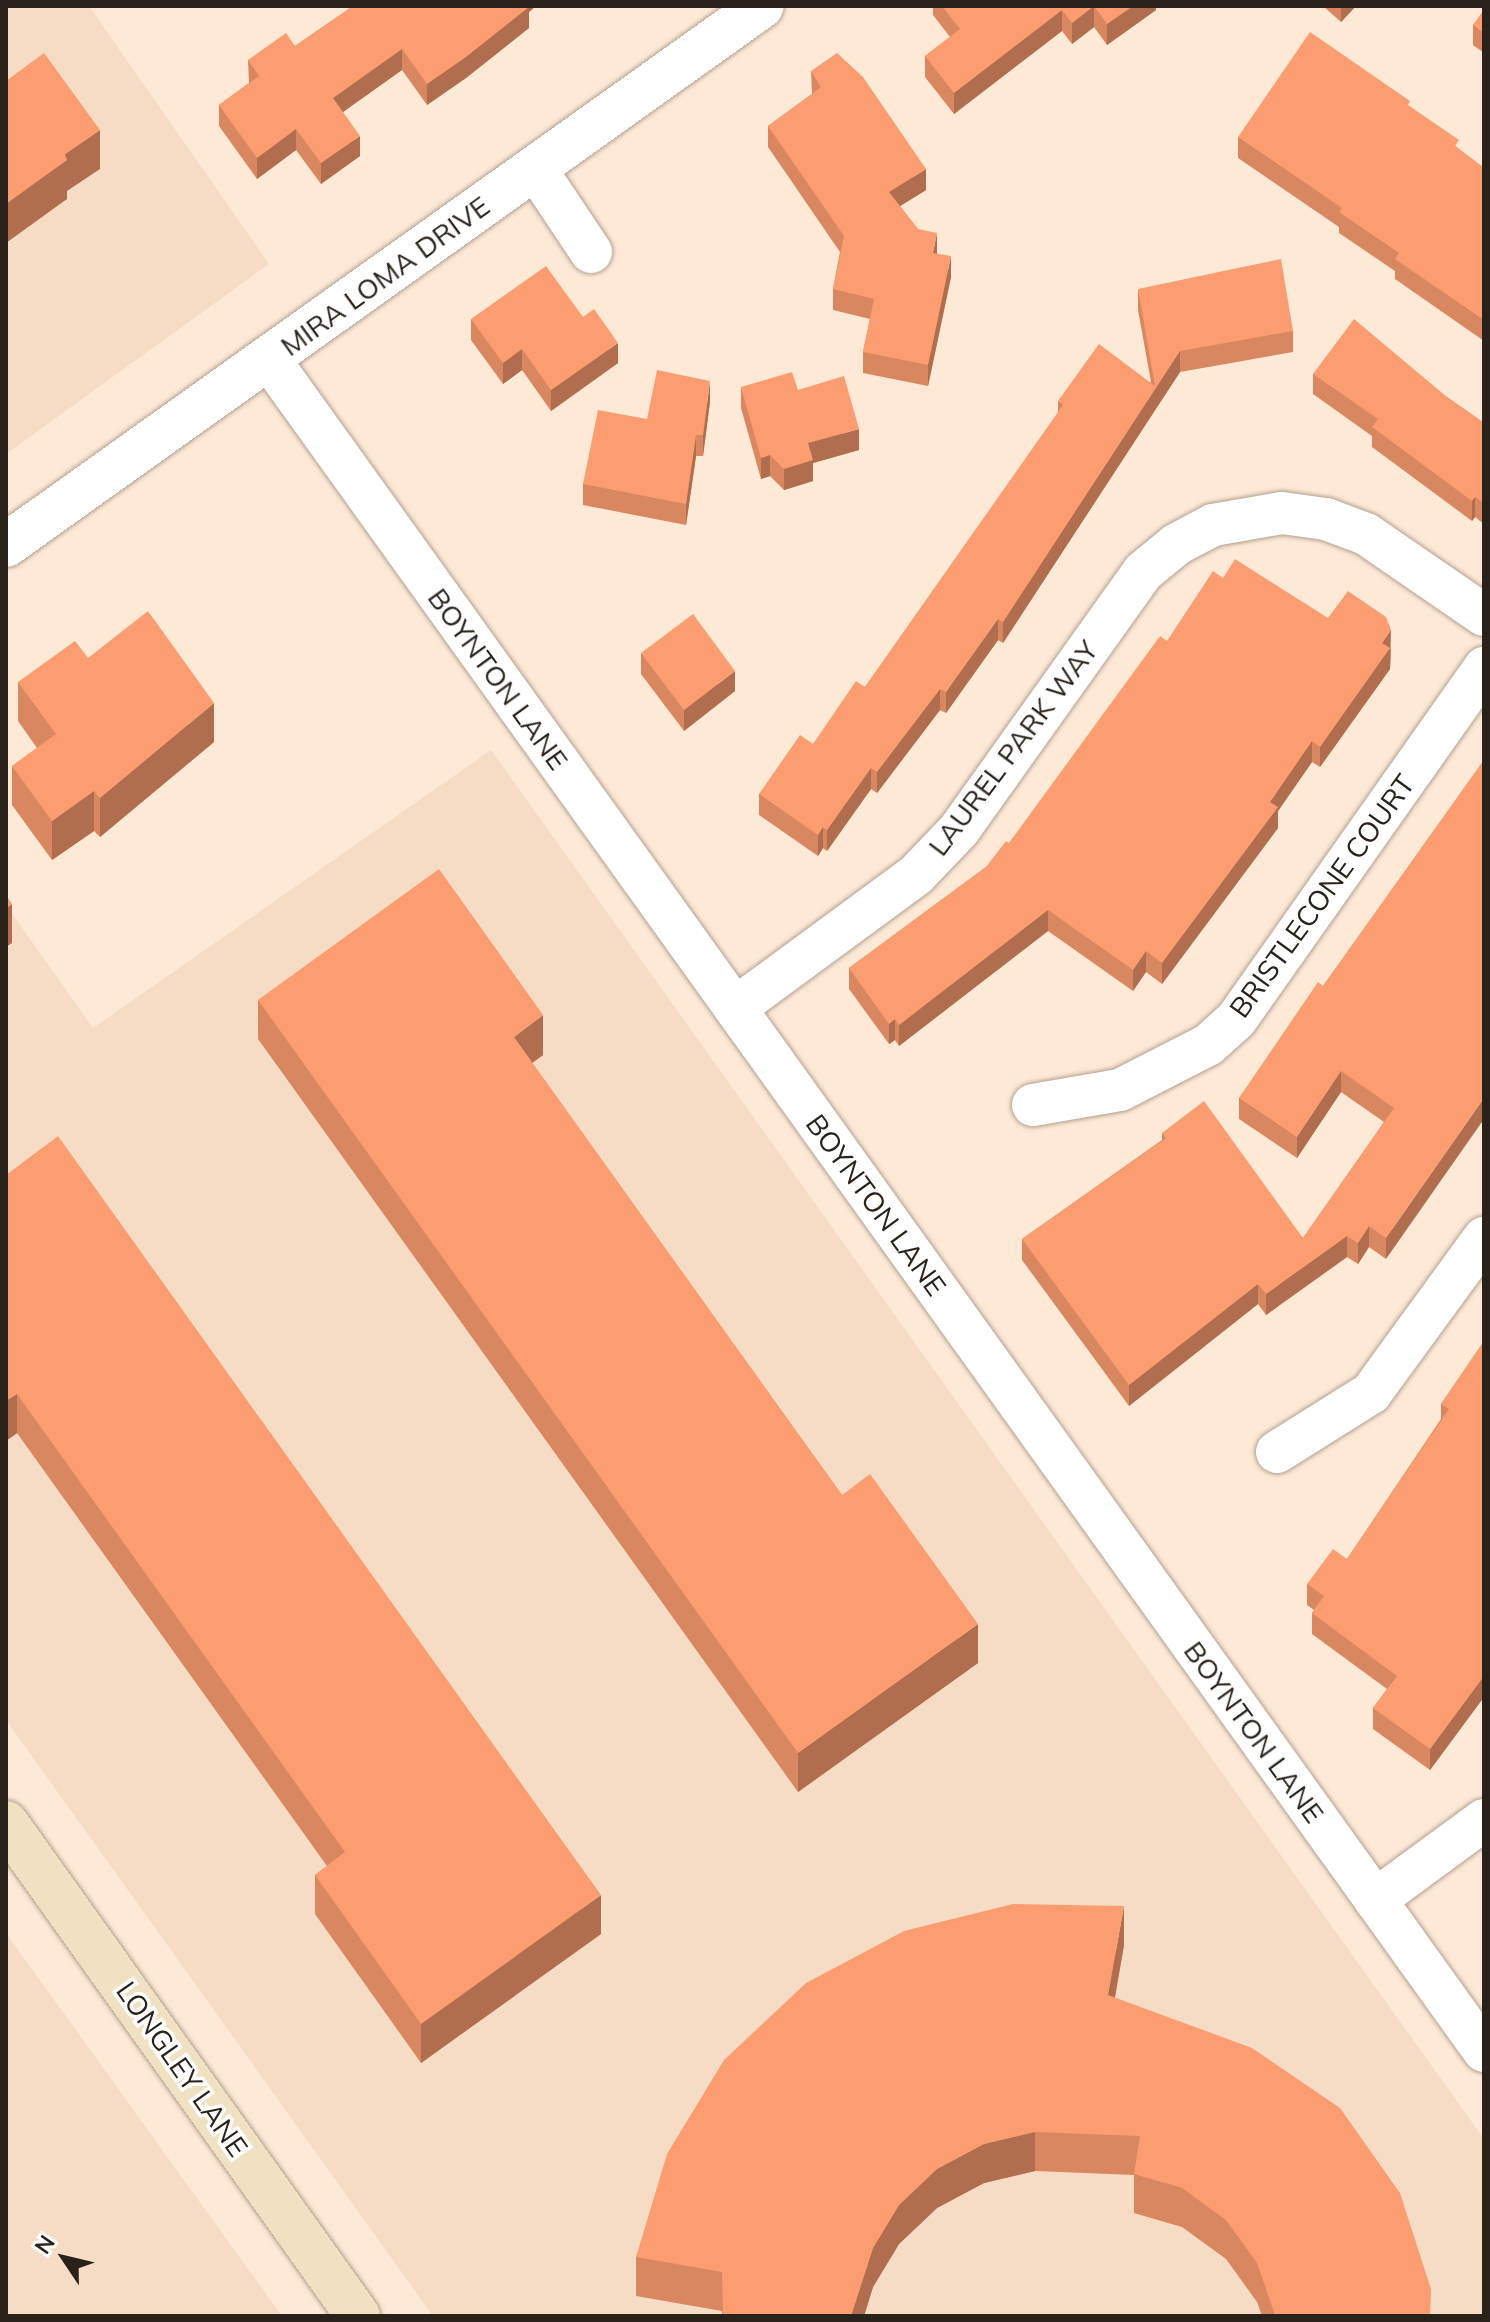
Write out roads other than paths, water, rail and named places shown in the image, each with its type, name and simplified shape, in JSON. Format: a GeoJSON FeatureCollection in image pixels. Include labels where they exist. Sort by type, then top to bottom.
{"type":"FeatureCollection","features":[{"type":"Feature","properties":{"kind":"main road","name":"LONGLEY LANE"},"geometry":{"type":"LineString","coordinates":[[6,1823],[358,2316]]}},
{"type":"Feature","properties":{"kind":"street","name":"MIRA LOMA DRIVE"},"geometry":{"type":"LineString","coordinates":[[6,545],[762,6]]}},
{"type":"Feature","properties":{"kind":"street"},"geometry":{"type":"LineString","coordinates":[[535,168],[591,252]]}},
{"type":"Feature","properties":{"kind":"street","name":"BOYNTON LANE"},"geometry":{"type":"LineString","coordinates":[[269,359],[1484,2051]]}},
{"type":"Feature","properties":{"kind":"street","name":"LAUREL PARK WAY"},"geometry":{"type":"LineString","coordinates":[[735,1008],[916,875],[959,830],[1143,572],[1177,544],[1244,516],[1282,513],[1326,519],[1366,534],[1484,615]]}},
{"type":"Feature","properties":{"kind":"street","name":"BRISTLECONE COURT"},"geometry":{"type":"LineString","coordinates":[[1033,1105],[1120,1090],[1208,1045],[1236,1020],[1484,668]]}},
{"type":"Feature","properties":{"kind":"street"},"geometry":{"type":"LineString","coordinates":[[1277,1452],[1371,1393],[1484,1238]]}},
{"type":"Feature","properties":{"kind":"street"},"geometry":{"type":"LineString","coordinates":[[1375,1900],[1484,1820]]}}]}
